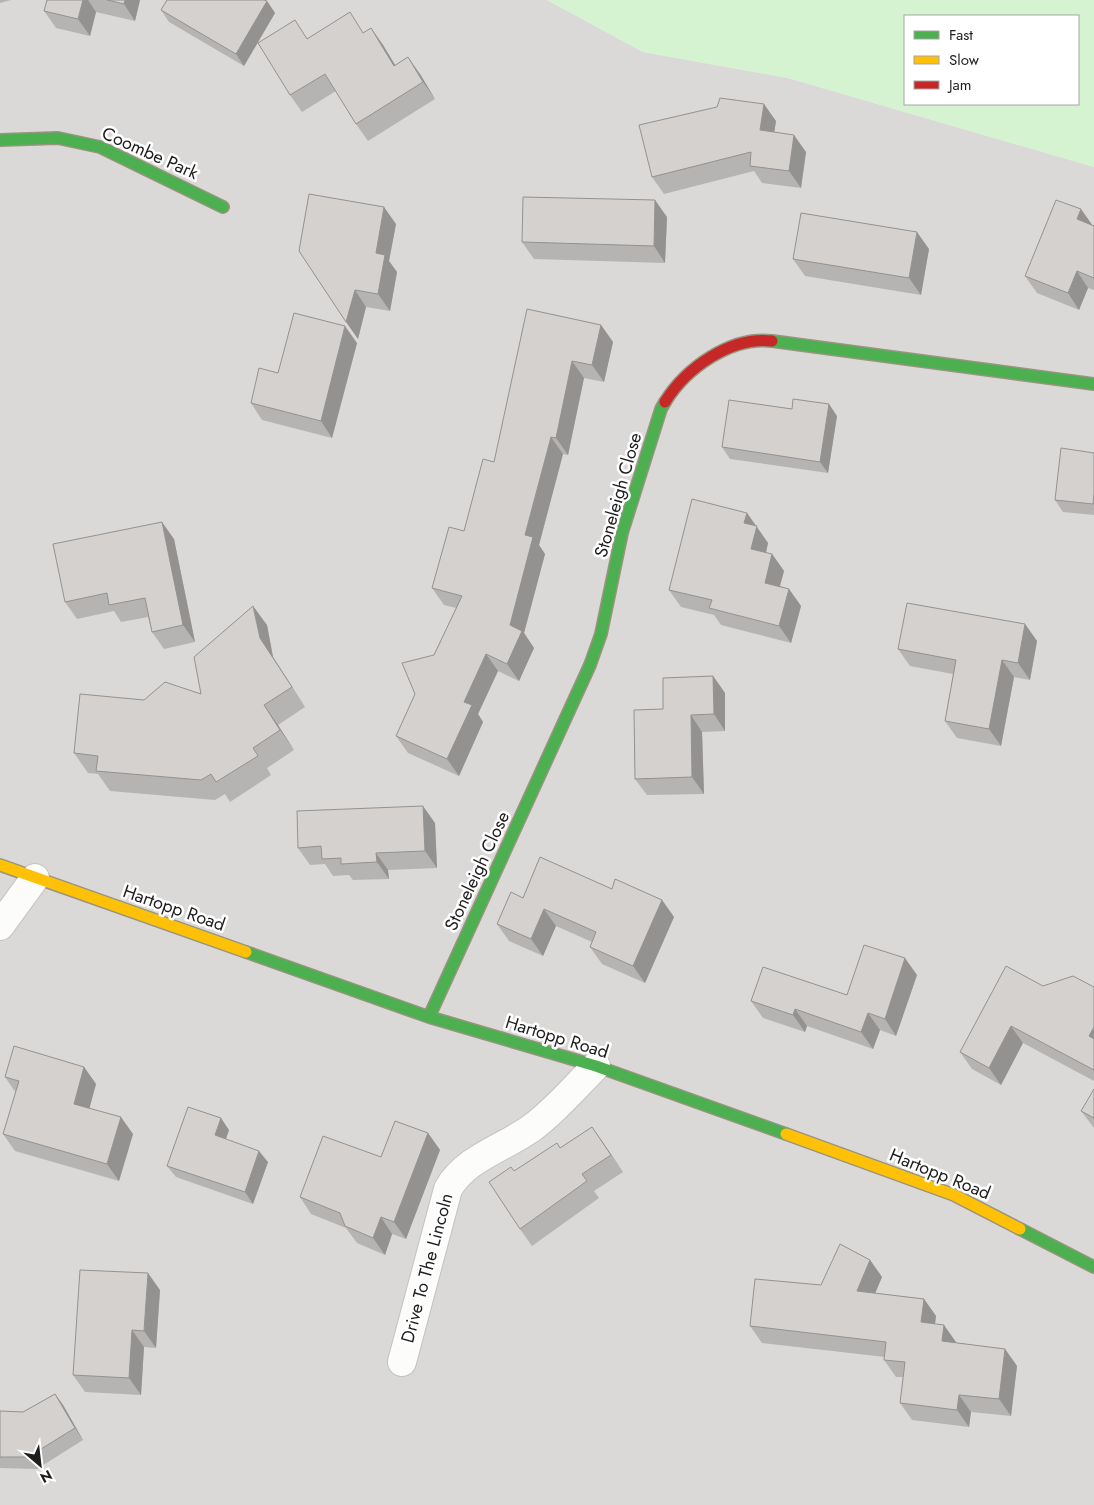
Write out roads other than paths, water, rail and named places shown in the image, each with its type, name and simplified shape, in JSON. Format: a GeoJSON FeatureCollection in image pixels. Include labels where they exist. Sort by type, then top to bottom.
{"type":"FeatureCollection","features":[{"type":"Feature","properties":{"kind":"street","name":"Coombe Park"},"geometry":{"type":"LineString","coordinates":[[0,140],[58,138],[100,147],[224,207]]}},
{"type":"Feature","properties":{"kind":"street","name":"Stoneleigh Close"},"geometry":{"type":"LineString","coordinates":[[429,1017],[590,665],[601,634],[625,523],[661,409],[675,386],[697,366],[725,350],[757,339],[1094,384]]}},
{"type":"Feature","properties":{"kind":"street","name":"Hartopp Road"},"geometry":{"type":"LineString","coordinates":[[0,865],[429,1017],[596,1066],[954,1196],[1094,1267]]}},
{"type":"Feature","properties":{"kind":"street"},"geometry":{"type":"LineString","coordinates":[[0,926],[34,878]]}},
{"type":"Feature","properties":{"kind":"street","name":"Drive To The Lincoln"},"geometry":{"type":"LineString","coordinates":[[402,1362],[448,1189],[455,1177],[463,1168],[518,1138],[535,1126],[596,1066]]}}]}
